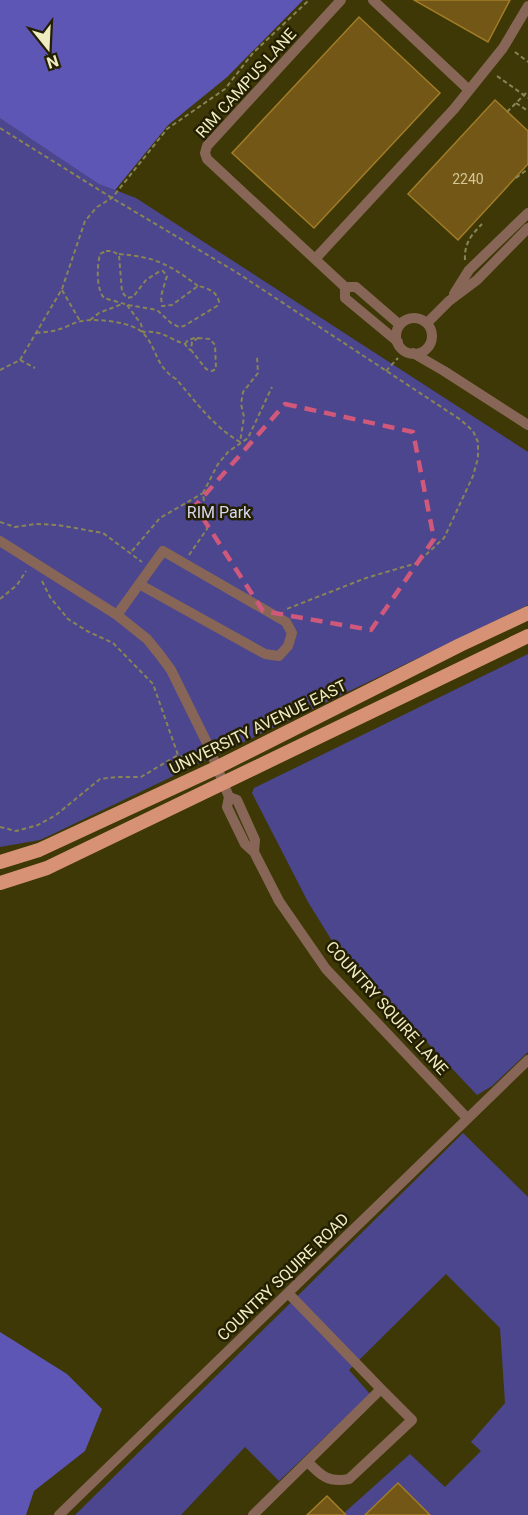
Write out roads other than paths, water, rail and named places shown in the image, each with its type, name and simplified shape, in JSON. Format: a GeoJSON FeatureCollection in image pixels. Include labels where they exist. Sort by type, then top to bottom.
{"type":"FeatureCollection","features":[{"type":"Feature","properties":{"kind":"main road","name":"UNIVERSITY AVENUE EAST"},"geometry":{"type":"LineString","coordinates":[[0,862],[39,850],[213,769],[528,613]]}},
{"type":"Feature","properties":{"kind":"main road"},"geometry":{"type":"LineString","coordinates":[[0,883],[47,868],[528,636]]}},
{"type":"Feature","properties":{"kind":"street","name":"RIM CAMPUS LANE"},"geometry":{"type":"LineString","coordinates":[[341,0],[207,146],[205,153],[207,159],[345,287],[356,287],[400,325]]}},
{"type":"Feature","properties":{"kind":"street"},"geometry":{"type":"LineString","coordinates":[[373,0],[469,90]]}},
{"type":"Feature","properties":{"kind":"street"},"geometry":{"type":"LineString","coordinates":[[316,258],[454,109],[503,48],[528,6]]}},
{"type":"Feature","properties":{"kind":"street"},"geometry":{"type":"LineString","coordinates":[[449,301],[469,270],[528,213]]}},
{"type":"Feature","properties":{"kind":"street"},"geometry":{"type":"LineString","coordinates":[[427,323],[449,301],[477,280],[528,228]]}},
{"type":"Feature","properties":{"kind":"street","name":"RIM CAMPUS LANE"},"geometry":{"type":"LineString","coordinates":[[345,287],[345,298],[398,342]]}},
{"type":"Feature","properties":{"kind":"street"},"geometry":{"type":"LineString","coordinates":[[413,353],[421,352],[430,343],[432,330],[427,323],[416,318],[404,321],[400,325],[396,336],[404,350],[467,384],[528,424]]}},
{"type":"Feature","properties":{"kind":"street"},"geometry":{"type":"LineString","coordinates":[[0,541],[117,615],[147,639],[171,670],[208,745],[213,769]]}},
{"type":"Feature","properties":{"kind":"street"},"geometry":{"type":"LineString","coordinates":[[117,615],[150,567],[163,551],[286,622],[292,633],[288,646],[279,656],[264,654],[139,584]]}},
{"type":"Feature","properties":{"kind":"street","name":"COUNTRY SQUIRE LANE"},"geometry":{"type":"LineString","coordinates":[[213,769],[223,783],[228,797],[237,800],[255,840],[254,852],[279,901],[326,969],[467,1118]]}},
{"type":"Feature","properties":{"kind":"street","name":"COUNTRY SQUIRE ROAD"},"geometry":{"type":"LineString","coordinates":[[67,1513],[288,1293],[528,1060]]}},
{"type":"Feature","properties":{"kind":"street"},"geometry":{"type":"LineString","coordinates":[[288,1293],[412,1420],[349,1479],[340,1481],[325,1478],[308,1462]]}},
{"type":"Feature","properties":{"kind":"street"},"geometry":{"type":"LineString","coordinates":[[253,1515],[381,1389]]}},
{"type":"Feature","properties":{"kind":"park label","name":"RIM Park"},"geometry":{"type":"Point","coordinates":[219,512]}}]}
